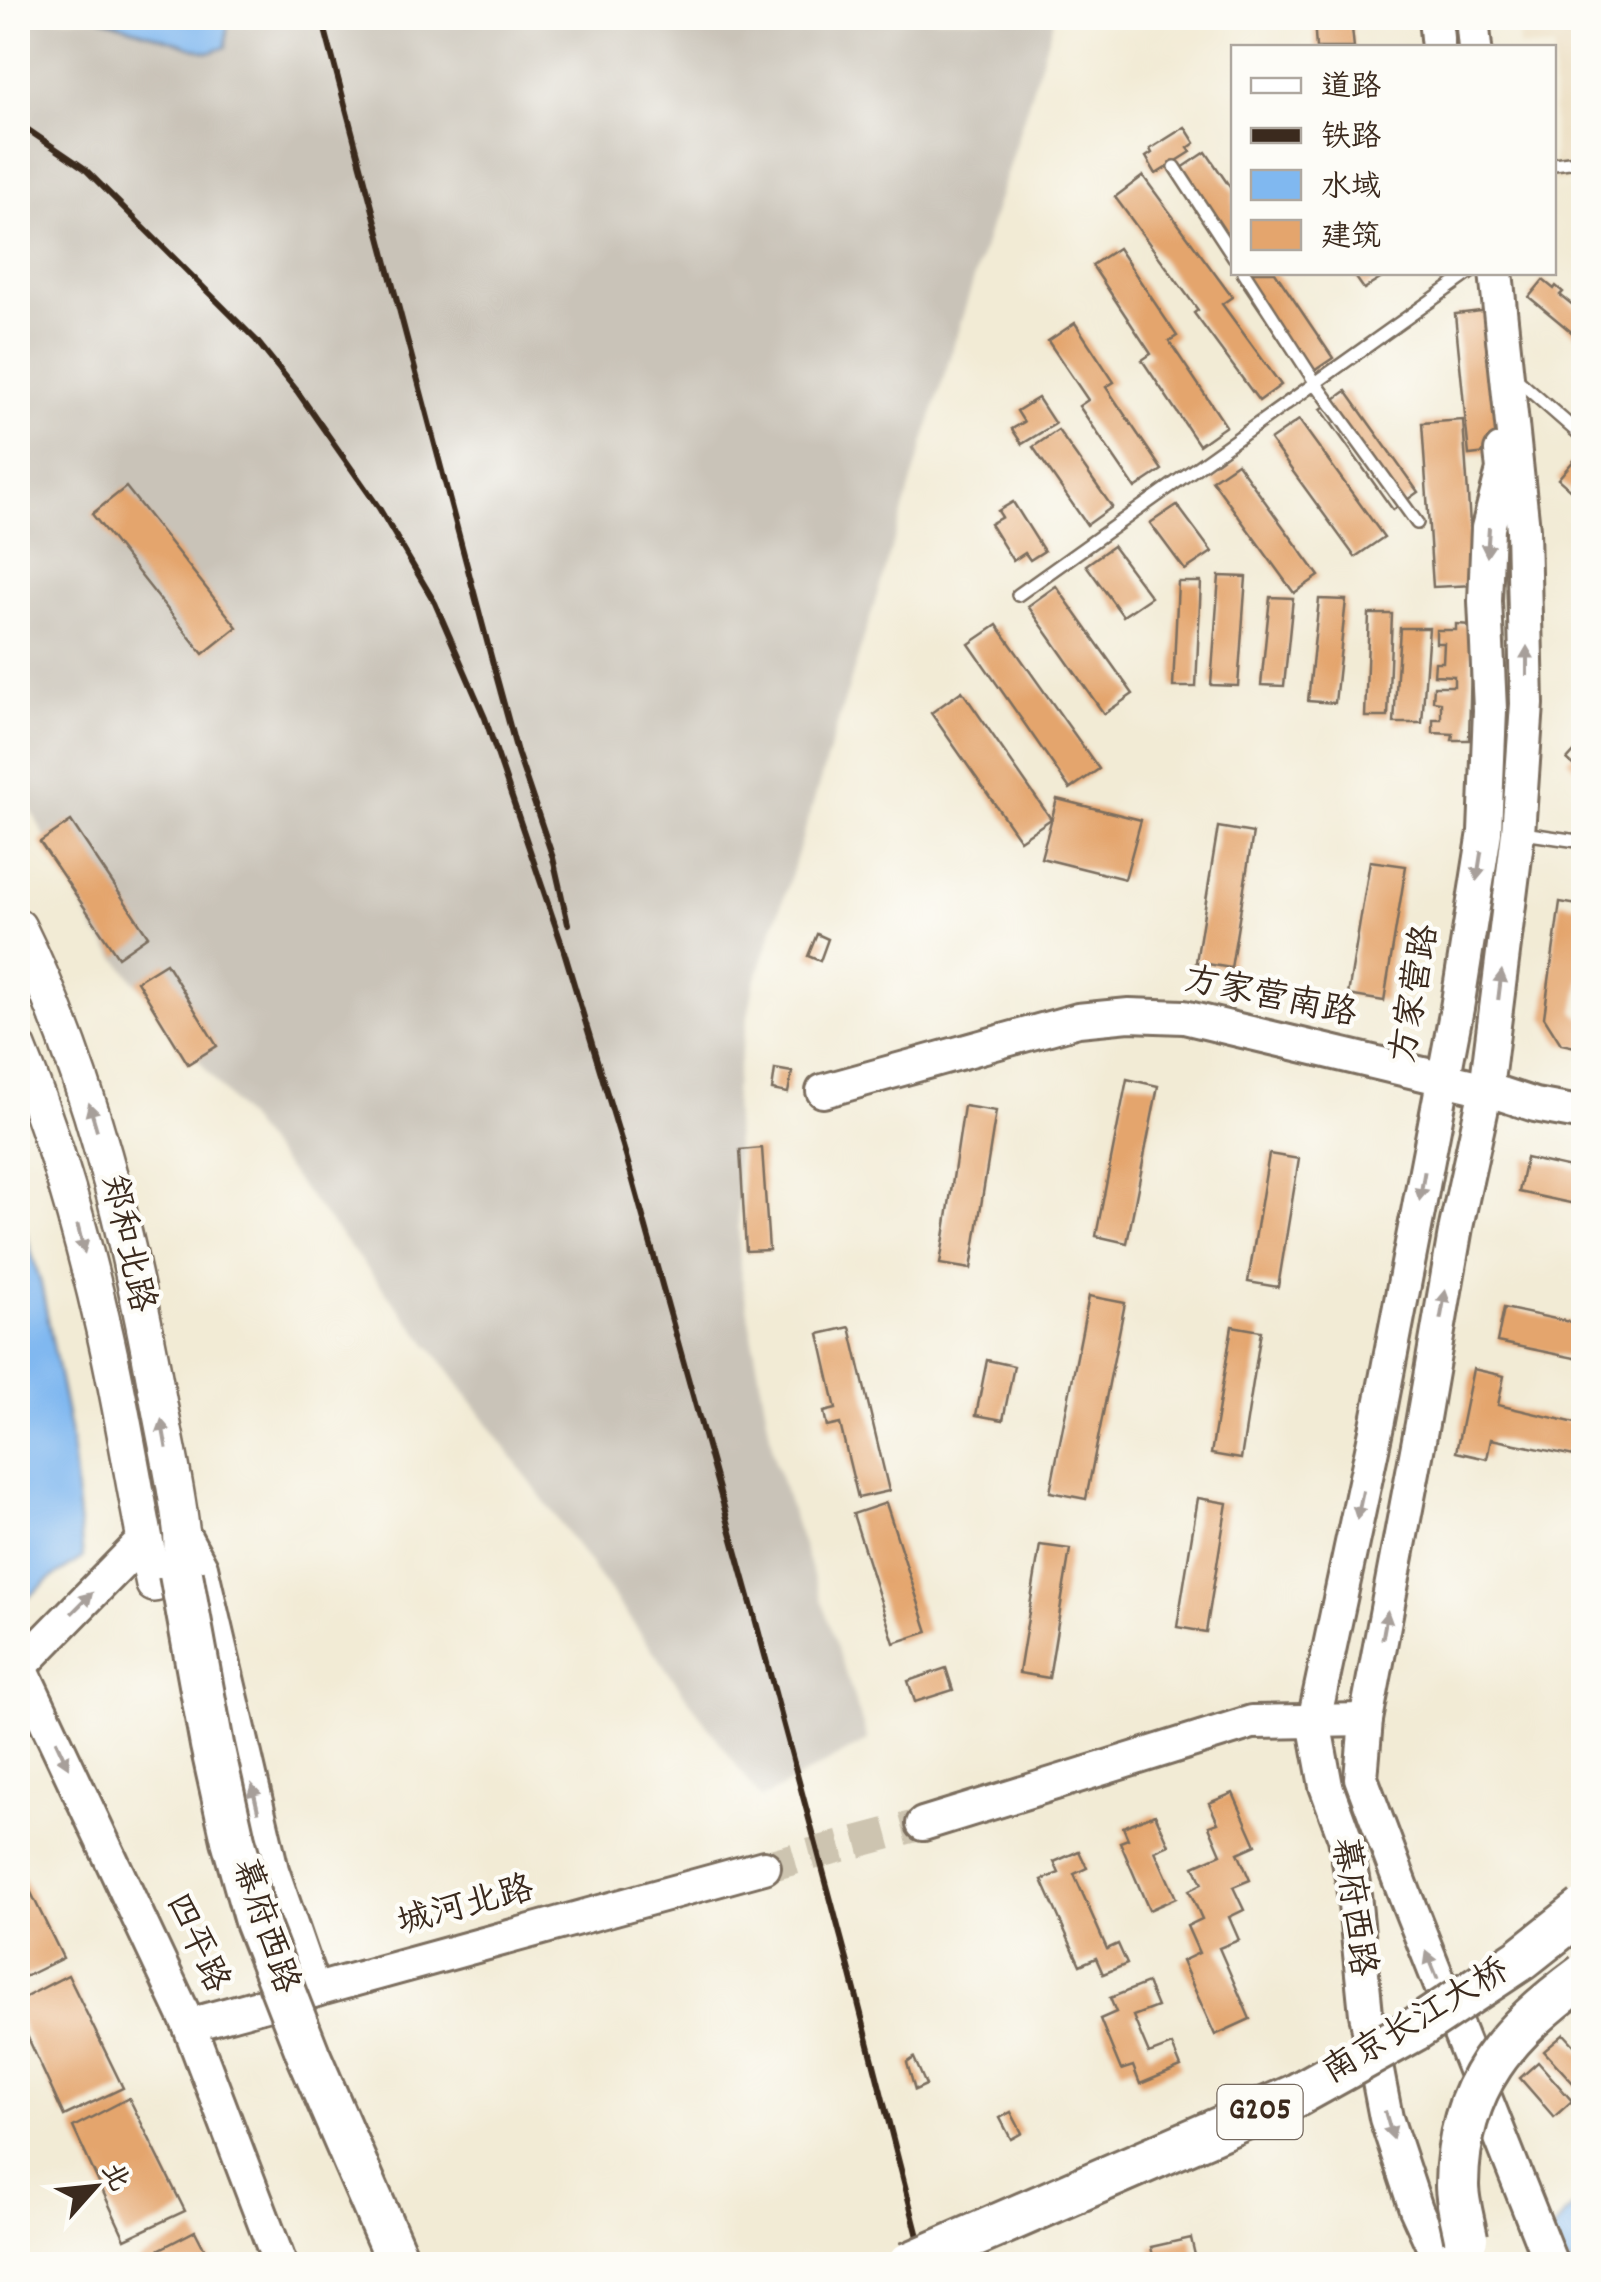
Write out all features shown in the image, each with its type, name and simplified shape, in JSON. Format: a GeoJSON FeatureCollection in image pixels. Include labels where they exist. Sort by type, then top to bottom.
{"type":"FeatureCollection","features":[{"type":"Feature","properties":{"kind":"highway","name":"幕府西路"},"geometry":{"type":"LineString","coordinates":[[167,1579],[197,1785],[235,1927],[286,2065],[372,2264]]}},
{"type":"Feature","properties":{"kind":"highway","name":"幕府西路"},"geometry":{"type":"LineString","coordinates":[[167,1579],[256,1921],[308,2054],[399,2264]]}},
{"type":"Feature","properties":{"kind":"highway","name":"南京长江大桥"},"geometry":{"type":"LineString","coordinates":[[910,2264],[1296,2096],[1414,2030],[1521,1959],[1584,1909]]}},
{"type":"Feature","properties":{"kind":"highway","name":"南京长江大桥"},"geometry":{"type":"LineString","coordinates":[[968,2264],[1308,2116],[1424,2050],[1535,1978],[1584,1938]]}},
{"type":"Feature","properties":{"kind":"highway"},"geometry":{"type":"LineString","coordinates":[[1454,2251],[1461,2143],[1471,2102],[1489,2064],[1520,2027],[1584,1976]]}},
{"type":"Feature","properties":{"kind":"main road"},"geometry":{"type":"LineString","coordinates":[[1435,18],[1438,45]]}},
{"type":"Feature","properties":{"kind":"main road"},"geometry":{"type":"LineString","coordinates":[[1472,18],[1475,45]]}},
{"type":"Feature","properties":{"kind":"main road","name":"方家营路"},"geometry":{"type":"LineString","coordinates":[[1314,1721],[1444,1079],[1485,832],[1490,710],[1485,601],[1488,528],[1503,470],[1483,275]]}},
{"type":"Feature","properties":{"kind":"main road"},"geometry":{"type":"LineString","coordinates":[[923,1824],[1252,1722],[1366,1720],[1456,1228],[1486,1089],[1518,832],[1526,704],[1524,529],[1496,275]]}},
{"type":"Feature","properties":{"kind":"main road","name":"郑和北路"},"geometry":{"type":"LineString","coordinates":[[18,928],[82,1082],[117,1202],[182,1530],[167,1579]]}},
{"type":"Feature","properties":{"kind":"main road","name":"方家营南路"},"geometry":{"type":"LineString","coordinates":[[824,1091],[1078,1020],[1129,1015],[1184,1017],[1584,1114]]}},
{"type":"Feature","properties":{"kind":"main road","name":"郑和北路"},"geometry":{"type":"LineString","coordinates":[[18,1048],[38,1096],[80,1231],[106,1336],[144,1540],[167,1579]]}},
{"type":"Feature","properties":{"kind":"main road"},"geometry":{"type":"LineString","coordinates":[[182,1530],[201,1567],[272,1870],[314,1992]]}},
{"type":"Feature","properties":{"kind":"main road"},"geometry":{"type":"LineString","coordinates":[[19,1667],[144,1540]]}},
{"type":"Feature","properties":{"kind":"main road","name":"四平路"},"geometry":{"type":"LineString","coordinates":[[19,1667],[188,2025],[280,2264]]}},
{"type":"Feature","properties":{"kind":"main road","name":"幕府西路"},"geometry":{"type":"LineString","coordinates":[[1366,1720],[1362,1778],[1412,1916],[1551,2264]]}},
{"type":"Feature","properties":{"kind":"main road","name":"幕府西路"},"geometry":{"type":"LineString","coordinates":[[1314,1721],[1326,1786],[1345,1838],[1354,1884],[1366,2014],[1386,2118],[1416,2208],[1454,2251]]}},
{"type":"Feature","properties":{"kind":"main road","name":"城河北路"},"geometry":{"type":"LineString","coordinates":[[188,2025],[764,1867]]}},
{"type":"Feature","properties":{"kind":"lane"},"geometry":{"type":"LineString","coordinates":[[1556,164],[1584,160]]}},
{"type":"Feature","properties":{"kind":"lane"},"geometry":{"type":"LineString","coordinates":[[1175,167],[1231,252]]}},
{"type":"Feature","properties":{"kind":"lane"},"geometry":{"type":"LineString","coordinates":[[1246,275],[1316,382],[1417,523]]}},
{"type":"Feature","properties":{"kind":"lane"},"geometry":{"type":"LineString","coordinates":[[1018,595],[1466,275]]}},
{"type":"Feature","properties":{"kind":"lane"},"geometry":{"type":"LineString","coordinates":[[1506,370],[1584,438]]}},
{"type":"Feature","properties":{"kind":"lane"},"geometry":{"type":"LineString","coordinates":[[1518,832],[1584,842]]}},
{"type":"Feature","properties":{"kind":"shaded area"},"geometry":{"type":"Polygon","coordinates":[[[18,18],[1054,18],[754,985],[734,1092],[740,1268],[775,1462],[868,1740],[761,1799],[445,1365],[95,932],[18,785],[18,18]]]}},
{"type":"Feature","properties":{"kind":"shaded area"},"geometry":{"type":"Polygon","coordinates":[[[1517,18],[1583,18],[1583,178],[1556,182],[1556,45],[1519,45],[1517,18]]]}},
{"type":"Feature","properties":{"kind":"water"},"geometry":{"type":"Polygon","coordinates":[[[101,18],[228,18],[226,47],[209,53],[101,18]]]}},
{"type":"Feature","properties":{"kind":"water"},"geometry":{"type":"Polygon","coordinates":[[[18,1207],[41,1284],[70,1430],[83,1558],[18,1606],[18,1207]]]}},
{"type":"Feature","properties":{"kind":"water"},"geometry":{"type":"Polygon","coordinates":[[[1583,2200],[1583,2264],[1531,2264],[1565,2214],[1583,2200]]]}},
{"type":"Feature","properties":{"kind":"building"},"geometry":{"type":"Polygon","coordinates":[[[1314,18],[1351,18],[1354,45],[1316,45],[1314,18]]]}},
{"type":"Feature","properties":{"kind":"building"},"geometry":{"type":"Polygon","coordinates":[[[1185,127],[1195,143],[1188,148],[1191,152],[1156,174],[1146,157],[1152,153],[1150,149],[1185,127]]]}},
{"type":"Feature","properties":{"kind":"building"},"geometry":{"type":"Polygon","coordinates":[[[1206,152],[1231,189],[1231,246],[1179,170],[1206,152]]]}},
{"type":"Feature","properties":{"kind":"building"},"geometry":{"type":"Polygon","coordinates":[[[1143,176],[1232,297],[1222,304],[1281,385],[1259,401],[1115,197],[1143,176]]]}},
{"type":"Feature","properties":{"kind":"building"},"geometry":{"type":"Polygon","coordinates":[[[1118,248],[1177,336],[1169,341],[1226,426],[1199,445],[1142,360],[1151,354],[1092,265],[1118,248]]]}},
{"type":"Feature","properties":{"kind":"building"},"geometry":{"type":"Polygon","coordinates":[[[1277,275],[1333,358],[1305,377],[1237,276],[1277,275]]]}},
{"type":"Feature","properties":{"kind":"building"},"geometry":{"type":"Polygon","coordinates":[[[1354,275],[1384,275],[1385,276],[1364,289],[1354,275]]]}},
{"type":"Feature","properties":{"kind":"building"},"geometry":{"type":"Polygon","coordinates":[[[1543,280],[1554,289],[1556,286],[1563,292],[1560,295],[1579,310],[1584,309],[1584,335],[1580,339],[1529,297],[1543,280]]]}},
{"type":"Feature","properties":{"kind":"building"},"geometry":{"type":"Polygon","coordinates":[[[1490,310],[1505,451],[1469,455],[1455,314],[1490,310]]]}},
{"type":"Feature","properties":{"kind":"building"},"geometry":{"type":"Polygon","coordinates":[[[1075,323],[1114,382],[1106,387],[1162,470],[1135,488],[1079,406],[1088,400],[1048,341],[1075,323]]]}},
{"type":"Feature","properties":{"kind":"building"},"geometry":{"type":"Polygon","coordinates":[[[1346,391],[1418,492],[1393,510],[1321,409],[1346,391]]]}},
{"type":"Feature","properties":{"kind":"building"},"geometry":{"type":"Polygon","coordinates":[[[1038,398],[1055,424],[1022,444],[1012,429],[1024,422],[1017,411],[1038,398]]]}},
{"type":"Feature","properties":{"kind":"building"},"geometry":{"type":"Polygon","coordinates":[[[1299,420],[1384,537],[1355,557],[1270,440],[1299,420]]]}},
{"type":"Feature","properties":{"kind":"building"},"geometry":{"type":"Polygon","coordinates":[[[1463,420],[1474,585],[1433,587],[1422,423],[1463,420]]]}},
{"type":"Feature","properties":{"kind":"building"},"geometry":{"type":"Polygon","coordinates":[[[1058,430],[1112,507],[1087,525],[1033,447],[1058,430]]]}},
{"type":"Feature","properties":{"kind":"building"},"geometry":{"type":"Polygon","coordinates":[[[1576,458],[1584,465],[1584,502],[1558,479],[1576,458]]]}},
{"type":"Feature","properties":{"kind":"building"},"geometry":{"type":"Polygon","coordinates":[[[1237,463],[1319,576],[1294,593],[1212,480],[1237,463]]]}},
{"type":"Feature","properties":{"kind":"building"},"geometry":{"type":"Polygon","coordinates":[[[126,487],[237,627],[203,654],[92,514],[126,487]]]}},
{"type":"Feature","properties":{"kind":"building"},"geometry":{"type":"Polygon","coordinates":[[[1013,502],[1044,551],[1030,560],[1025,553],[1013,561],[990,524],[1002,517],[998,511],[1013,502]]]}},
{"type":"Feature","properties":{"kind":"building"},"geometry":{"type":"Polygon","coordinates":[[[1177,505],[1212,552],[1185,570],[1150,523],[1177,505]]]}},
{"type":"Feature","properties":{"kind":"building"},"geometry":{"type":"Polygon","coordinates":[[[1113,546],[1151,597],[1123,616],[1086,565],[1113,546]]]}},
{"type":"Feature","properties":{"kind":"building"},"geometry":{"type":"Polygon","coordinates":[[[1219,576],[1246,577],[1238,686],[1211,685],[1219,576]]]}},
{"type":"Feature","properties":{"kind":"building"},"geometry":{"type":"Polygon","coordinates":[[[1178,582],[1201,582],[1196,687],[1173,687],[1178,582]]]}},
{"type":"Feature","properties":{"kind":"building"},"geometry":{"type":"Polygon","coordinates":[[[1056,586],[1133,694],[1104,714],[1028,606],[1056,586]]]}},
{"type":"Feature","properties":{"kind":"building"},"geometry":{"type":"Polygon","coordinates":[[[1270,597],[1293,598],[1284,686],[1261,685],[1270,597]]]}},
{"type":"Feature","properties":{"kind":"building"},"geometry":{"type":"Polygon","coordinates":[[[1319,599],[1346,600],[1335,703],[1308,701],[1319,599]]]}},
{"type":"Feature","properties":{"kind":"building"},"geometry":{"type":"Polygon","coordinates":[[[1369,614],[1392,614],[1388,717],[1365,717],[1369,614]]]}},
{"type":"Feature","properties":{"kind":"building"},"geometry":{"type":"Polygon","coordinates":[[[1456,624],[1472,625],[1469,740],[1452,740],[1453,734],[1433,733],[1433,719],[1441,719],[1441,702],[1433,701],[1434,686],[1454,686],[1454,676],[1434,675],[1435,662],[1443,662],[1444,643],[1436,643],[1436,630],[1456,630],[1456,624]]]}},
{"type":"Feature","properties":{"kind":"building"},"geometry":{"type":"Polygon","coordinates":[[[997,625],[1099,769],[1070,789],[969,644],[997,625]]]}},
{"type":"Feature","properties":{"kind":"building"},"geometry":{"type":"Polygon","coordinates":[[[1400,628],[1429,628],[1422,723],[1394,723],[1400,628]]]}},
{"type":"Feature","properties":{"kind":"building"},"geometry":{"type":"Polygon","coordinates":[[[962,691],[1051,819],[1020,840],[931,713],[962,691]]]}},
{"type":"Feature","properties":{"kind":"building"},"geometry":{"type":"Polygon","coordinates":[[[1584,741],[1584,775],[1567,760],[1584,741]]]}},
{"type":"Feature","properties":{"kind":"building"},"geometry":{"type":"Polygon","coordinates":[[[1057,799],[1141,820],[1125,879],[1041,858],[1057,799]]]}},
{"type":"Feature","properties":{"kind":"building"},"geometry":{"type":"Polygon","coordinates":[[[71,821],[148,936],[118,957],[40,842],[71,821]]]}},
{"type":"Feature","properties":{"kind":"building"},"geometry":{"type":"Polygon","coordinates":[[[1218,827],[1253,833],[1231,968],[1196,962],[1218,827]]]}},
{"type":"Feature","properties":{"kind":"building"},"geometry":{"type":"Polygon","coordinates":[[[1370,861],[1406,866],[1384,1001],[1348,995],[1370,861]]]}},
{"type":"Feature","properties":{"kind":"building"},"geometry":{"type":"Polygon","coordinates":[[[1560,902],[1584,906],[1584,962],[1574,1012],[1584,1019],[1584,1049],[1561,1044],[1544,1017],[1560,902]]]}},
{"type":"Feature","properties":{"kind":"building"},"geometry":{"type":"Polygon","coordinates":[[[817,934],[828,939],[820,961],[808,956],[817,934]]]}},
{"type":"Feature","properties":{"kind":"building"},"geometry":{"type":"Polygon","coordinates":[[[166,963],[217,1046],[188,1064],[137,981],[166,963]]]}},
{"type":"Feature","properties":{"kind":"building"},"geometry":{"type":"Polygon","coordinates":[[[775,1069],[792,1072],[788,1093],[772,1090],[775,1069]]]}},
{"type":"Feature","properties":{"kind":"building"},"geometry":{"type":"Polygon","coordinates":[[[1127,1079],[1158,1086],[1127,1243],[1096,1236],[1127,1079]]]}},
{"type":"Feature","properties":{"kind":"building"},"geometry":{"type":"Polygon","coordinates":[[[964,1106],[996,1111],[971,1269],[940,1264],[964,1106]]]}},
{"type":"Feature","properties":{"kind":"building"},"geometry":{"type":"Polygon","coordinates":[[[762,1148],[769,1250],[746,1251],[740,1150],[762,1148]]]}},
{"type":"Feature","properties":{"kind":"building"},"geometry":{"type":"Polygon","coordinates":[[[1269,1154],[1299,1159],[1278,1287],[1248,1282],[1269,1154]]]}},
{"type":"Feature","properties":{"kind":"building"},"geometry":{"type":"Polygon","coordinates":[[[1526,1158],[1584,1171],[1584,1206],[1519,1192],[1526,1158]]]}},
{"type":"Feature","properties":{"kind":"building"},"geometry":{"type":"Polygon","coordinates":[[[1089,1296],[1125,1303],[1086,1499],[1050,1492],[1089,1296]]]}},
{"type":"Feature","properties":{"kind":"building"},"geometry":{"type":"Polygon","coordinates":[[[1504,1308],[1584,1325],[1584,1360],[1497,1342],[1504,1308]]]}},
{"type":"Feature","properties":{"kind":"building"},"geometry":{"type":"Polygon","coordinates":[[[1232,1326],[1261,1331],[1241,1459],[1211,1454],[1232,1326]]]}},
{"type":"Feature","properties":{"kind":"building"},"geometry":{"type":"Polygon","coordinates":[[[850,1327],[889,1491],[858,1498],[840,1424],[827,1427],[824,1412],[836,1409],[819,1334],[850,1327]]]}},
{"type":"Feature","properties":{"kind":"building"},"geometry":{"type":"Polygon","coordinates":[[[987,1360],[1014,1366],[1003,1420],[976,1415],[987,1360]]]}},
{"type":"Feature","properties":{"kind":"building"},"geometry":{"type":"Polygon","coordinates":[[[1473,1369],[1504,1376],[1498,1405],[1584,1425],[1584,1458],[1491,1439],[1487,1459],[1456,1452],[1473,1369]]]}},
{"type":"Feature","properties":{"kind":"building"},"geometry":{"type":"Polygon","coordinates":[[[1198,1498],[1227,1503],[1206,1632],[1177,1627],[1198,1498]]]}},
{"type":"Feature","properties":{"kind":"building"},"geometry":{"type":"Polygon","coordinates":[[[886,1503],[928,1632],[894,1643],[853,1514],[886,1503]]]}},
{"type":"Feature","properties":{"kind":"building"},"geometry":{"type":"Polygon","coordinates":[[[1040,1545],[1070,1549],[1049,1678],[1019,1673],[1040,1545]]]}},
{"type":"Feature","properties":{"kind":"building"},"geometry":{"type":"Polygon","coordinates":[[[946,1668],[953,1690],[915,1702],[908,1681],[946,1668]]]}},
{"type":"Feature","properties":{"kind":"building"},"geometry":{"type":"Polygon","coordinates":[[[1233,1793],[1256,1845],[1238,1853],[1250,1880],[1233,1887],[1244,1910],[1229,1917],[1239,1940],[1219,1948],[1250,2019],[1215,2035],[1182,1961],[1199,1953],[1187,1926],[1202,1919],[1189,1890],[1202,1884],[1194,1866],[1221,1854],[1209,1826],[1218,1823],[1209,1803],[1233,1793]]]}},
{"type":"Feature","properties":{"kind":"building"},"geometry":{"type":"Polygon","coordinates":[[[1155,1814],[1169,1845],[1155,1851],[1176,1898],[1149,1910],[1120,1842],[1128,1839],[1123,1827],[1155,1814]]]}},
{"type":"Feature","properties":{"kind":"building"},"geometry":{"type":"Polygon","coordinates":[[[1079,1851],[1087,1868],[1074,1874],[1107,1949],[1118,1944],[1127,1964],[1103,1974],[1096,1958],[1080,1965],[1042,1880],[1059,1873],[1054,1862],[1079,1851]]]}},
{"type":"Feature","properties":{"kind":"building"},"geometry":{"type":"Polygon","coordinates":[[[18,1866],[63,1958],[18,1980],[18,1866]]]}},
{"type":"Feature","properties":{"kind":"building"},"geometry":{"type":"Polygon","coordinates":[[[68,1975],[123,2088],[64,2116],[18,2016],[18,2001],[68,1975]]]}},
{"type":"Feature","properties":{"kind":"building"},"geometry":{"type":"Polygon","coordinates":[[[1147,1983],[1157,2007],[1133,2016],[1149,2054],[1172,2045],[1181,2067],[1140,2084],[1133,2066],[1121,2070],[1100,2019],[1116,2012],[1110,1998],[1147,1983]]]}},
{"type":"Feature","properties":{"kind":"building"},"geometry":{"type":"Polygon","coordinates":[[[1564,2034],[1584,2056],[1584,2095],[1544,2051],[1564,2034]]]}},
{"type":"Feature","properties":{"kind":"building"},"geometry":{"type":"Polygon","coordinates":[[[914,2058],[926,2085],[915,2090],[907,2063],[914,2058]]]}},
{"type":"Feature","properties":{"kind":"building"},"geometry":{"type":"Polygon","coordinates":[[[1538,2062],[1572,2101],[1554,2117],[1520,2078],[1538,2062]]]}},
{"type":"Feature","properties":{"kind":"building"},"geometry":{"type":"Polygon","coordinates":[[[129,2098],[185,2211],[125,2239],[73,2127],[129,2098]]]}},
{"type":"Feature","properties":{"kind":"building"},"geometry":{"type":"Polygon","coordinates":[[[1011,2112],[1022,2133],[1011,2139],[1000,2118],[1011,2112]]]}},
{"type":"Feature","properties":{"kind":"building"},"geometry":{"type":"Polygon","coordinates":[[[195,2231],[212,2264],[141,2264],[139,2260],[195,2231]]]}},
{"type":"Feature","properties":{"kind":"building"},"geometry":{"type":"Polygon","coordinates":[[[1191,2238],[1197,2264],[1155,2264],[1151,2247],[1191,2238]]]}},
{"type":"Feature","properties":{"kind":"tunnel"},"geometry":{"type":"LineString","coordinates":[[764,1867],[923,1824]]}},
{"type":"Feature","properties":{"kind":"railway"},"geometry":{"type":"LineString","coordinates":[[322,18],[493,664],[517,752],[553,858],[568,924]]}},
{"type":"Feature","properties":{"kind":"railway"},"geometry":{"type":"LineString","coordinates":[[18,123],[84,168],[256,340],[297,391],[379,508],[435,603],[485,718],[563,948],[626,1156],[753,1611],[925,2264]]}}]}
